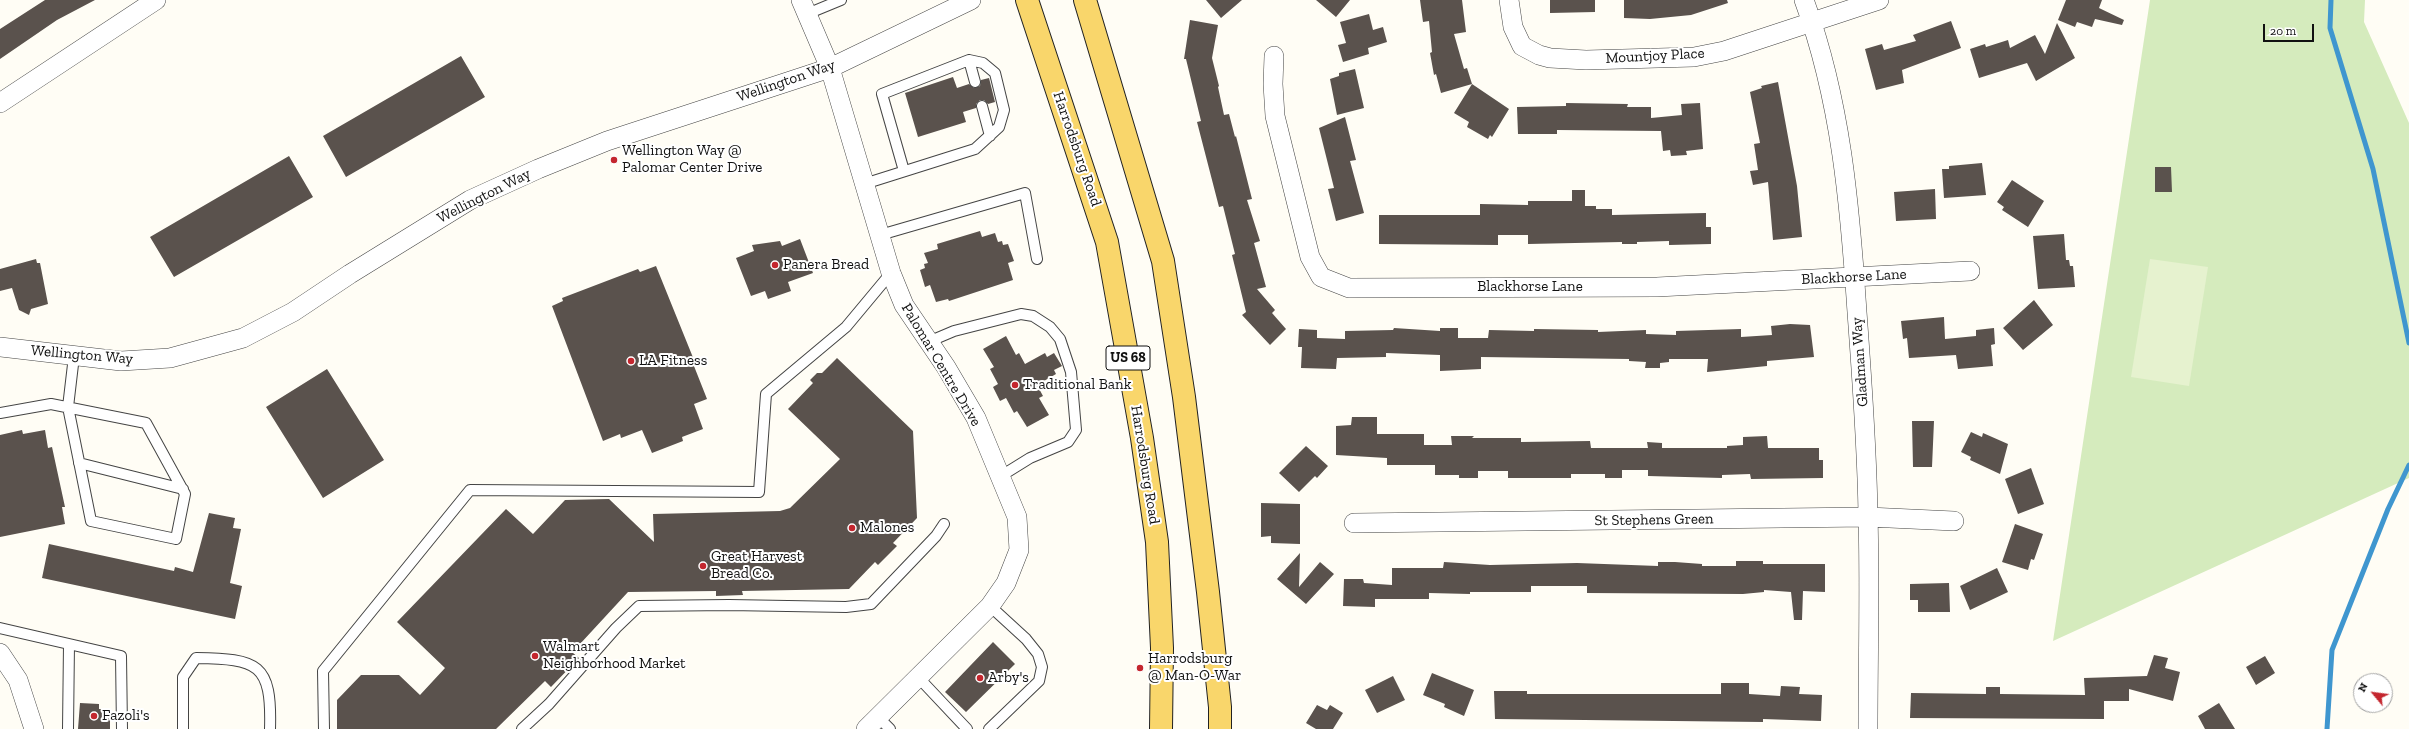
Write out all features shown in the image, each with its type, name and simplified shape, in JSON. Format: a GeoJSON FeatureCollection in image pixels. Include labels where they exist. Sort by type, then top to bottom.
{"type":"FeatureCollection","features":[{"type":"Feature","properties":{"kind":"main road","name":"Harrodsburg Road"},"geometry":{"type":"LineString","coordinates":[[1027,0],[1107,242],[1142,438],[1157,542],[1162,648],[1161,729]]}},
{"type":"Feature","properties":{"kind":"main road"},"geometry":{"type":"LineString","coordinates":[[1085,0],[1163,262],[1184,397],[1206,577],[1220,707],[1220,729]]}},
{"type":"Feature","properties":{"kind":"street"},"geometry":{"type":"LineString","coordinates":[[0,103],[156,0]]}},
{"type":"Feature","properties":{"kind":"street","name":"Wellington Way"},"geometry":{"type":"LineString","coordinates":[[0,347],[121,361],[170,358],[243,338],[293,312],[407,238],[470,200],[490,190],[607,141],[830,68],[971,0]]}},
{"type":"Feature","properties":{"kind":"street","name":"Mountjoy Place"},"geometry":{"type":"LineString","coordinates":[[1509,0],[1513,27],[1522,46],[1539,55],[1550,58],[1654,59],[1694,57],[1724,51],[1879,0]]}},
{"type":"Feature","properties":{"kind":"street","name":"Gladman Way"},"geometry":{"type":"LineString","coordinates":[[1804,0],[1812,23],[1834,106],[1842,150],[1854,277],[1865,423],[1868,517],[1868,729]]}},
{"type":"Feature","properties":{"kind":"street","name":"Palomar Centre Drive"},"geometry":{"type":"LineString","coordinates":[[804,7],[830,68],[891,273],[904,305],[963,395],[1001,476],[1017,517],[1019,550],[1006,583],[990,606],[918,677],[878,725]]}},
{"type":"Feature","properties":{"kind":"street","name":"Blackhorse Lane"},"geometry":{"type":"LineString","coordinates":[[1274,56],[1273,84],[1275,116],[1308,250],[1321,278],[1332,283],[1349,288],[1657,287],[1970,271]]}},
{"type":"Feature","properties":{"kind":"street","name":"St Stephens Green"},"geometry":{"type":"LineString","coordinates":[[1354,523],[1868,517],[1954,521]]}},
{"type":"Feature","properties":{"kind":"street"},"geometry":{"type":"LineString","coordinates":[[0,653],[18,680],[34,729]]}},
{"type":"Feature","properties":{"kind":"lane"},"geometry":{"type":"LineString","coordinates":[[804,7],[841,0]]}},
{"type":"Feature","properties":{"kind":"lane"},"geometry":{"type":"LineString","coordinates":[[969,60],[975,82]]}},
{"type":"Feature","properties":{"kind":"lane"},"geometry":{"type":"LineString","coordinates":[[864,184],[975,149],[999,127],[1004,110],[995,73],[983,63],[969,60],[882,94],[904,171]]}},
{"type":"Feature","properties":{"kind":"lane"},"geometry":{"type":"LineString","coordinates":[[982,106],[990,136]]}},
{"type":"Feature","properties":{"kind":"lane"},"geometry":{"type":"LineString","coordinates":[[880,235],[1025,193],[1037,259]]}},
{"type":"Feature","properties":{"kind":"lane"},"geometry":{"type":"LineString","coordinates":[[324,729],[323,671],[470,490],[759,492],[766,394],[846,327],[891,273]]}},
{"type":"Feature","properties":{"kind":"lane"},"geometry":{"type":"LineString","coordinates":[[928,342],[954,331],[1021,314],[1039,320],[1050,327],[1060,339],[1071,372],[1076,430],[1068,442],[1030,458],[1001,476]]}},
{"type":"Feature","properties":{"kind":"lane"},"geometry":{"type":"LineString","coordinates":[[0,413],[51,404],[68,408],[146,423],[185,494],[176,539],[91,521],[68,408],[74,356]]}},
{"type":"Feature","properties":{"kind":"lane"},"geometry":{"type":"LineString","coordinates":[[79,463],[183,489]]}},
{"type":"Feature","properties":{"kind":"lane"},"geometry":{"type":"LineString","coordinates":[[522,729],[559,694],[616,628],[639,606],[729,605],[846,607],[871,604],[936,536],[944,524]]}},
{"type":"Feature","properties":{"kind":"lane"},"geometry":{"type":"LineString","coordinates":[[989,729],[1039,680],[1042,667],[1038,654],[1026,639],[990,606]]}},
{"type":"Feature","properties":{"kind":"lane"},"geometry":{"type":"LineString","coordinates":[[0,628],[121,656],[122,729]]}},
{"type":"Feature","properties":{"kind":"lane"},"geometry":{"type":"LineString","coordinates":[[68,644],[68,729]]}},
{"type":"Feature","properties":{"kind":"lane"},"geometry":{"type":"LineString","coordinates":[[183,729],[183,677],[196,658],[223,658],[248,663],[259,669],[267,681],[271,701],[270,729]]}},
{"type":"Feature","properties":{"kind":"lane"},"geometry":{"type":"LineString","coordinates":[[918,677],[967,729]]}},
{"type":"Feature","properties":{"kind":"green space"},"geometry":{"type":"Polygon","coordinates":[[[2150,0],[2365,0],[2364,22],[2409,123],[2409,478],[2053,641],[2150,0]]]}},
{"type":"Feature","properties":{"kind":"green space"},"geometry":{"type":"Polygon","coordinates":[[[2150,259],[2208,267],[2189,386],[2131,377],[2150,259]]]}},
{"type":"Feature","properties":{"kind":"building"},"geometry":{"type":"Polygon","coordinates":[[[45,0],[95,0],[57,20],[0,59],[0,29],[45,0]]]}},
{"type":"Feature","properties":{"kind":"building"},"geometry":{"type":"Polygon","coordinates":[[[1206,0],[1242,0],[1221,18],[1206,0]]]}},
{"type":"Feature","properties":{"kind":"building"},"geometry":{"type":"Polygon","coordinates":[[[1316,0],[1350,0],[1336,17],[1316,0]]]}},
{"type":"Feature","properties":{"kind":"building"},"geometry":{"type":"Polygon","coordinates":[[[1420,0],[1462,0],[1466,32],[1454,34],[1464,69],[1467,68],[1472,84],[1441,93],[1436,74],[1434,75],[1430,53],[1432,52],[1429,21],[1423,22],[1420,0]]]}},
{"type":"Feature","properties":{"kind":"building"},"geometry":{"type":"Polygon","coordinates":[[[1550,0],[1595,0],[1595,12],[1550,13],[1550,0]]]}},
{"type":"Feature","properties":{"kind":"building"},"geometry":{"type":"Polygon","coordinates":[[[1624,0],[1727,0],[1728,3],[1691,15],[1650,19],[1624,18],[1624,0]]]}},
{"type":"Feature","properties":{"kind":"building"},"geometry":{"type":"Polygon","coordinates":[[[2066,0],[2102,0],[2099,8],[2124,20],[2122,25],[2095,19],[2092,27],[2077,22],[2075,27],[2058,20],[2066,0]]]}},
{"type":"Feature","properties":{"kind":"building"},"geometry":{"type":"Polygon","coordinates":[[[1369,14],[1373,30],[1383,27],[1387,42],[1368,48],[1369,54],[1343,62],[1338,45],[1346,43],[1340,22],[1369,14]]]}},
{"type":"Feature","properties":{"kind":"building"},"geometry":{"type":"Polygon","coordinates":[[[1190,20],[1218,25],[1212,58],[1224,115],[1229,114],[1252,199],[1247,200],[1260,241],[1254,243],[1266,287],[1257,289],[1275,310],[1272,313],[1286,329],[1270,345],[1242,315],[1246,312],[1232,255],[1235,254],[1223,206],[1219,207],[1197,122],[1201,121],[1186,59],[1184,59],[1190,20]]]}},
{"type":"Feature","properties":{"kind":"building"},"geometry":{"type":"Polygon","coordinates":[[[1951,21],[1961,48],[1902,70],[1904,83],[1876,90],[1865,49],[1882,44],[1884,50],[1916,41],[1913,35],[1951,21]]]}},
{"type":"Feature","properties":{"kind":"building"},"geometry":{"type":"Polygon","coordinates":[[[2057,23],[2075,58],[2036,81],[2027,63],[1979,78],[1970,49],[1985,44],[1986,47],[2008,40],[2010,48],[2035,35],[2045,54],[2057,23]]]}},
{"type":"Feature","properties":{"kind":"building"},"geometry":{"type":"Polygon","coordinates":[[[461,56],[485,97],[346,177],[323,136],[461,56]]]}},
{"type":"Feature","properties":{"kind":"building"},"geometry":{"type":"Polygon","coordinates":[[[1355,69],[1364,108],[1337,115],[1330,79],[1339,76],[1339,73],[1355,69]]]}},
{"type":"Feature","properties":{"kind":"building"},"geometry":{"type":"Polygon","coordinates":[[[953,77],[957,88],[969,84],[974,88],[980,86],[981,80],[989,78],[995,102],[988,104],[984,100],[980,100],[976,104],[976,108],[963,112],[966,122],[918,137],[905,93],[953,77]]]}},
{"type":"Feature","properties":{"kind":"building"},"geometry":{"type":"Polygon","coordinates":[[[1778,82],[1797,186],[1802,237],[1773,240],[1768,182],[1753,185],[1750,171],[1758,170],[1754,144],[1760,143],[1750,92],[1762,88],[1761,86],[1778,82]]]}},
{"type":"Feature","properties":{"kind":"building"},"geometry":{"type":"Polygon","coordinates":[[[1472,84],[1509,109],[1492,137],[1490,135],[1488,139],[1467,127],[1469,122],[1454,113],[1472,84]]]}},
{"type":"Feature","properties":{"kind":"building"},"geometry":{"type":"Polygon","coordinates":[[[1566,103],[1628,104],[1627,107],[1651,107],[1651,118],[1682,115],[1681,104],[1700,103],[1703,149],[1686,151],[1687,155],[1671,156],[1670,150],[1663,151],[1661,131],[1557,130],[1557,134],[1518,134],[1517,107],[1566,106],[1566,103]]]}},
{"type":"Feature","properties":{"kind":"building"},"geometry":{"type":"Polygon","coordinates":[[[1345,117],[1356,160],[1350,161],[1364,213],[1336,221],[1328,189],[1334,188],[1319,128],[1345,117]]]}},
{"type":"Feature","properties":{"kind":"building"},"geometry":{"type":"Polygon","coordinates":[[[289,156],[313,197],[174,277],[150,237],[289,156]]]}},
{"type":"Feature","properties":{"kind":"building"},"geometry":{"type":"Polygon","coordinates":[[[1982,163],[1986,195],[1944,198],[1942,169],[1949,169],[1949,166],[1982,163]]]}},
{"type":"Feature","properties":{"kind":"building"},"geometry":{"type":"Polygon","coordinates":[[[2155,167],[2171,167],[2172,192],[2155,192],[2155,167]]]}},
{"type":"Feature","properties":{"kind":"building"},"geometry":{"type":"Polygon","coordinates":[[[2012,180],[2044,201],[2028,227],[2002,210],[2004,207],[1997,202],[2012,180]]]}},
{"type":"Feature","properties":{"kind":"building"},"geometry":{"type":"Polygon","coordinates":[[[1935,189],[1936,219],[1896,221],[1894,192],[1935,189]]]}},
{"type":"Feature","properties":{"kind":"building"},"geometry":{"type":"Polygon","coordinates":[[[1572,190],[1585,190],[1585,206],[1596,206],[1596,209],[1612,209],[1612,215],[1706,213],[1706,227],[1711,227],[1711,244],[1669,245],[1669,241],[1637,242],[1637,244],[1622,244],[1622,242],[1528,244],[1528,235],[1498,235],[1498,245],[1379,244],[1379,215],[1480,215],[1480,204],[1528,205],[1528,201],[1572,201],[1572,190]]]}},
{"type":"Feature","properties":{"kind":"building"},"geometry":{"type":"Polygon","coordinates":[[[980,231],[982,237],[995,233],[998,242],[1002,241],[1003,245],[1008,244],[1014,261],[1008,263],[1013,280],[949,301],[948,299],[936,302],[930,285],[925,287],[920,270],[925,268],[924,264],[928,263],[924,253],[938,249],[937,244],[980,231]]]}},
{"type":"Feature","properties":{"kind":"building"},"geometry":{"type":"Polygon","coordinates":[[[2064,234],[2066,260],[2069,260],[2070,266],[2073,266],[2075,287],[2038,289],[2033,236],[2064,234]]]}},
{"type":"Feature","properties":{"kind":"building","name":"Panera Bread"},"geometry":{"type":"Polygon","coordinates":[[[800,239],[813,273],[788,282],[791,291],[768,299],[765,291],[751,296],[736,258],[754,251],[752,245],[780,241],[782,246],[800,239]]]}},
{"type":"Feature","properties":{"kind":"building"},"geometry":{"type":"Polygon","coordinates":[[[36,259],[37,263],[40,263],[48,304],[31,309],[29,315],[19,310],[12,288],[0,291],[0,269],[36,259]]]}},
{"type":"Feature","properties":{"kind":"building"},"geometry":{"type":"Polygon","coordinates":[[[656,266],[694,360],[692,361],[707,399],[694,404],[703,429],[682,437],[683,441],[652,453],[642,430],[621,438],[620,434],[603,441],[552,306],[563,301],[562,298],[638,269],[640,272],[656,266]]]}},
{"type":"Feature","properties":{"kind":"building"},"geometry":{"type":"Polygon","coordinates":[[[2034,300],[2053,325],[2023,350],[2003,328],[2034,300]]]}},
{"type":"Feature","properties":{"kind":"building"},"geometry":{"type":"Polygon","coordinates":[[[1944,317],[1945,339],[1976,336],[1976,330],[1994,328],[1995,344],[1991,345],[1993,366],[1958,369],[1956,355],[1909,358],[1907,338],[1903,339],[1901,321],[1944,317]]]}},
{"type":"Feature","properties":{"kind":"building"},"geometry":{"type":"Polygon","coordinates":[[[1790,324],[1810,325],[1814,357],[1767,361],[1767,366],[1707,372],[1708,359],[1669,359],[1669,362],[1660,363],[1660,368],[1645,368],[1646,362],[1629,361],[1629,359],[1481,357],[1481,369],[1440,371],[1440,355],[1386,353],[1386,357],[1337,358],[1336,369],[1301,368],[1302,347],[1298,347],[1299,329],[1317,330],[1317,338],[1345,339],[1345,331],[1393,330],[1394,328],[1440,331],[1440,328],[1458,328],[1458,338],[1488,338],[1489,330],[1534,331],[1534,329],[1598,330],[1598,332],[1646,330],[1646,334],[1676,335],[1676,331],[1741,329],[1741,337],[1772,335],[1771,326],[1790,324]]]}},
{"type":"Feature","properties":{"kind":"building"},"geometry":{"type":"Polygon","coordinates":[[[1006,336],[1016,355],[1019,353],[1025,364],[1045,353],[1047,357],[1054,353],[1062,366],[1054,370],[1056,374],[1037,385],[1043,396],[1039,398],[1049,415],[1027,427],[1017,411],[1014,413],[1006,398],[1000,401],[993,387],[998,384],[990,369],[994,367],[983,349],[1006,336]]]}},
{"type":"Feature","properties":{"kind":"building"},"geometry":{"type":"Polygon","coordinates":[[[837,358],[913,431],[917,518],[893,543],[897,546],[878,565],[875,562],[849,589],[742,591],[743,595],[716,596],[716,591],[628,592],[573,653],[579,658],[551,687],[545,681],[496,729],[337,729],[337,700],[361,675],[399,675],[420,695],[445,668],[397,622],[506,509],[533,534],[565,500],[609,499],[654,542],[653,514],[780,511],[790,508],[840,459],[788,409],[813,383],[810,380],[817,373],[822,373],[837,358]]]}},
{"type":"Feature","properties":{"kind":"building"},"geometry":{"type":"Polygon","coordinates":[[[327,369],[384,460],[323,498],[266,407],[327,369]]]}},
{"type":"Feature","properties":{"kind":"building"},"geometry":{"type":"Polygon","coordinates":[[[1352,417],[1377,417],[1377,434],[1424,434],[1424,445],[1452,445],[1451,436],[1474,436],[1472,438],[1521,438],[1521,442],[1590,441],[1591,448],[1648,448],[1647,442],[1662,443],[1662,448],[1727,448],[1727,446],[1743,445],[1743,437],[1767,436],[1768,448],[1819,448],[1819,460],[1823,460],[1823,478],[1751,479],[1750,474],[1722,475],[1722,478],[1648,476],[1648,470],[1622,470],[1622,478],[1605,478],[1605,474],[1571,474],[1571,478],[1508,478],[1508,471],[1478,471],[1478,478],[1459,478],[1459,475],[1435,475],[1435,465],[1387,465],[1387,458],[1336,455],[1336,426],[1351,425],[1352,417]]]}},
{"type":"Feature","properties":{"kind":"building"},"geometry":{"type":"Polygon","coordinates":[[[1912,421],[1934,421],[1932,467],[1913,467],[1912,421]]]}},
{"type":"Feature","properties":{"kind":"building"},"geometry":{"type":"Polygon","coordinates":[[[22,430],[23,434],[45,430],[48,448],[52,447],[65,507],[62,507],[65,524],[0,537],[0,435],[22,430]]]}},
{"type":"Feature","properties":{"kind":"building"},"geometry":{"type":"Polygon","coordinates":[[[1971,432],[1982,437],[1983,433],[2008,444],[2000,474],[1970,460],[1971,457],[1961,452],[1971,432]]]}},
{"type":"Feature","properties":{"kind":"building"},"geometry":{"type":"Polygon","coordinates":[[[1306,446],[1328,466],[1317,478],[1315,476],[1299,492],[1279,473],[1306,446]]]}},
{"type":"Feature","properties":{"kind":"building"},"geometry":{"type":"Polygon","coordinates":[[[2031,468],[2044,504],[2018,514],[2005,479],[2031,468]]]}},
{"type":"Feature","properties":{"kind":"building"},"geometry":{"type":"Polygon","coordinates":[[[1261,503],[1300,504],[1300,544],[1271,543],[1271,536],[1261,537],[1261,503]]]}},
{"type":"Feature","properties":{"kind":"building"},"geometry":{"type":"Polygon","coordinates":[[[209,513],[235,518],[233,528],[241,529],[230,583],[242,586],[235,619],[42,578],[49,544],[174,571],[175,567],[193,572],[209,513]]]}},
{"type":"Feature","properties":{"kind":"building"},"geometry":{"type":"Polygon","coordinates":[[[2015,524],[2043,534],[2034,560],[2031,559],[2028,570],[2002,562],[2015,524]]]}},
{"type":"Feature","properties":{"kind":"building"},"geometry":{"type":"Polygon","coordinates":[[[1300,553],[1299,587],[1320,562],[1334,574],[1306,604],[1277,579],[1300,553]]]}},
{"type":"Feature","properties":{"kind":"building"},"geometry":{"type":"Polygon","coordinates":[[[1736,561],[1763,561],[1763,564],[1825,564],[1825,592],[1803,591],[1802,620],[1794,620],[1791,592],[1764,590],[1764,592],[1743,594],[1587,593],[1587,586],[1531,586],[1531,592],[1470,592],[1470,594],[1429,593],[1429,599],[1375,599],[1375,607],[1343,606],[1344,579],[1363,579],[1364,583],[1392,585],[1392,568],[1443,568],[1444,562],[1490,565],[1577,563],[1658,566],[1658,562],[1675,562],[1702,564],[1702,566],[1736,566],[1736,561]]]}},
{"type":"Feature","properties":{"kind":"building"},"geometry":{"type":"Polygon","coordinates":[[[1997,568],[2008,592],[1970,610],[1960,586],[1997,568]]]}},
{"type":"Feature","properties":{"kind":"building"},"geometry":{"type":"Polygon","coordinates":[[[1949,583],[1950,612],[1918,612],[1918,600],[1910,600],[1910,584],[1949,583]]]}},
{"type":"Feature","properties":{"kind":"building","name":"Arby's"},"geometry":{"type":"Polygon","coordinates":[[[993,642],[1015,664],[966,712],[945,692],[993,642]]]}},
{"type":"Feature","properties":{"kind":"building"},"geometry":{"type":"Polygon","coordinates":[[[2154,655],[2168,658],[2165,668],[2180,672],[2173,701],[2129,689],[2129,701],[2104,701],[2104,719],[1910,718],[1911,693],[1986,694],[1986,687],[2000,687],[2000,694],[2085,695],[2084,678],[2147,676],[2154,655]]]}},
{"type":"Feature","properties":{"kind":"building"},"geometry":{"type":"Polygon","coordinates":[[[2265,656],[2275,673],[2256,685],[2246,667],[2265,656]]]}},
{"type":"Feature","properties":{"kind":"building"},"geometry":{"type":"Polygon","coordinates":[[[1432,673],[1474,690],[1464,716],[1444,707],[1445,704],[1423,695],[1432,673]]]}},
{"type":"Feature","properties":{"kind":"building"},"geometry":{"type":"Polygon","coordinates":[[[1393,676],[1405,700],[1377,713],[1365,690],[1393,676]]]}},
{"type":"Feature","properties":{"kind":"building"},"geometry":{"type":"Polygon","coordinates":[[[1721,683],[1749,683],[1749,694],[1780,696],[1781,686],[1800,687],[1799,694],[1822,695],[1821,721],[1763,719],[1763,722],[1495,719],[1494,691],[1527,691],[1527,694],[1721,694],[1721,683]]]}},
{"type":"Feature","properties":{"kind":"building","name":"Fazoli's"},"geometry":{"type":"Polygon","coordinates":[[[80,703],[99,704],[99,709],[110,709],[110,729],[78,729],[80,703]]]}},
{"type":"Feature","properties":{"kind":"building"},"geometry":{"type":"Polygon","coordinates":[[[2219,703],[2235,729],[2205,729],[2198,716],[2219,703]]]}},
{"type":"Feature","properties":{"kind":"building"},"geometry":{"type":"Polygon","coordinates":[[[1317,705],[1327,710],[1330,705],[1343,713],[1333,729],[1316,729],[1306,723],[1317,705]]]}},
{"type":"Feature","properties":{"kind":"waterway"},"geometry":{"type":"LineString","coordinates":[[2331,0],[2330,28],[2373,169],[2409,343]]}},
{"type":"Feature","properties":{"kind":"waterway"},"geometry":{"type":"LineString","coordinates":[[2327,729],[2332,650],[2388,509],[2409,465]]}},
{"type":"Feature","properties":{"kind":"place","name":"Wellington Way @ Palomar Center Drive"},"geometry":{"type":"Point","coordinates":[614,160]}},
{"type":"Feature","properties":{"kind":"place","name":"Panera Bread"},"geometry":{"type":"Point","coordinates":[775,265]}},
{"type":"Feature","properties":{"kind":"place","name":"LA Fitness"},"geometry":{"type":"Point","coordinates":[631,361]}},
{"type":"Feature","properties":{"kind":"place","name":"Traditional Bank"},"geometry":{"type":"Point","coordinates":[1015,385]}},
{"type":"Feature","properties":{"kind":"place","name":"Malones"},"geometry":{"type":"Point","coordinates":[852,528]}},
{"type":"Feature","properties":{"kind":"place","name":"Great Harvest Bread Co."},"geometry":{"type":"Point","coordinates":[703,566]}},
{"type":"Feature","properties":{"kind":"place","name":"Walmart Neighborhood Market"},"geometry":{"type":"Point","coordinates":[535,656]}},
{"type":"Feature","properties":{"kind":"place","name":"Harrodsburg @ Man-O-War"},"geometry":{"type":"Point","coordinates":[1140,668]}},
{"type":"Feature","properties":{"kind":"place","name":"Arby's"},"geometry":{"type":"Point","coordinates":[980,678]}},
{"type":"Feature","properties":{"kind":"place","name":"Fazoli's"},"geometry":{"type":"Point","coordinates":[94,716]}}]}
